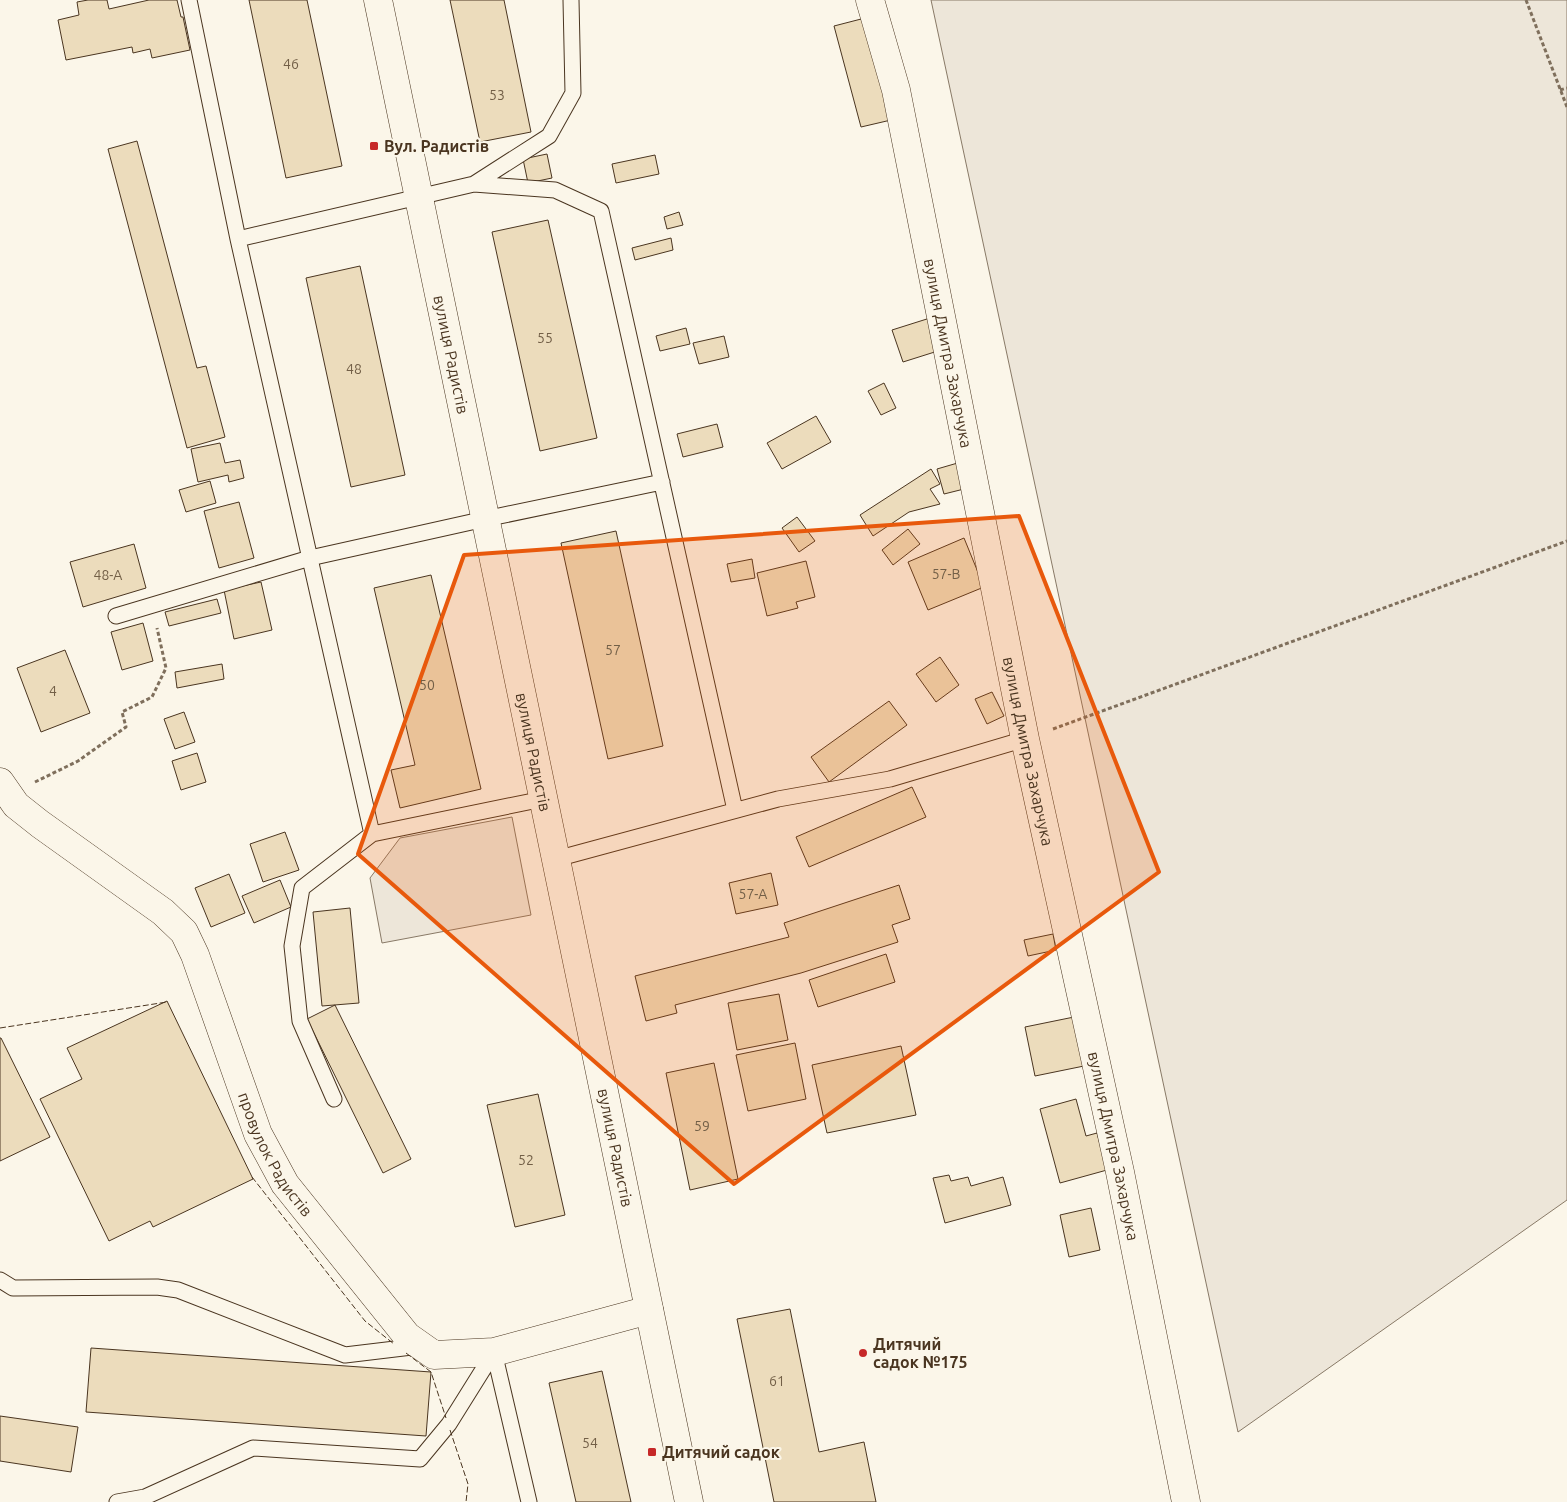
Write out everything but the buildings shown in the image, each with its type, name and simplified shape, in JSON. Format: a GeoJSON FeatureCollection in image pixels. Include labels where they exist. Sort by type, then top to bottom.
{"type":"FeatureCollection","features":[{"type":"Feature","properties":{"kind":"street","name":"вулиця Радистів"},"geometry":{"type":"LineString","coordinates":[[378,0],[689,1502]]}},
{"type":"Feature","properties":{"kind":"street","name":"вулиця Дмитра Захарчука"},"geometry":{"type":"LineString","coordinates":[[870,0],[896,90],[1024,739],[1120,1172],[1186,1502]]}},
{"type":"Feature","properties":{"kind":"street","name":"провулок Радистів"},"geometry":{"type":"LineString","coordinates":[[4,788],[16,805],[163,912],[184,932],[195,955],[258,1134],[285,1184],[407,1336],[434,1355],[494,1352],[649,1310]]}},
{"type":"Feature","properties":{"kind":"lane"},"geometry":{"type":"LineString","coordinates":[[189,0],[238,239],[372,834]]}},
{"type":"Feature","properties":{"kind":"lane"},"geometry":{"type":"LineString","coordinates":[[474,184],[549,136],[573,93],[571,0]]}},
{"type":"Feature","properties":{"kind":"lane"},"geometry":{"type":"LineString","coordinates":[[238,239],[474,184],[555,190],[601,211],[735,810]]}},
{"type":"Feature","properties":{"kind":"lane"},"geometry":{"type":"LineString","coordinates":[[116,616],[310,558],[662,482]]}},
{"type":"Feature","properties":{"kind":"lane"},"geometry":{"type":"LineString","coordinates":[[556,859],[778,799],[890,779],[1024,739]]}},
{"type":"Feature","properties":{"kind":"lane"},"geometry":{"type":"LineString","coordinates":[[334,1099],[300,1021],[292,946],[302,888],[372,834],[544,799]]}},
{"type":"Feature","properties":{"kind":"lane"},"geometry":{"type":"LineString","coordinates":[[0,1280],[13,1288],[157,1287],[178,1290],[334,1352],[345,1354],[422,1346]]}},
{"type":"Feature","properties":{"kind":"lane"},"geometry":{"type":"LineString","coordinates":[[117,1502],[145,1497],[253,1448],[420,1459],[448,1424],[494,1352]]}},
{"type":"Feature","properties":{"kind":"lane"},"geometry":{"type":"LineString","coordinates":[[494,1352],[529,1502]]}},
{"type":"Feature","properties":{"kind":"path"},"geometry":{"type":"LineString","coordinates":[[1526,0],[1567,107]]}},
{"type":"Feature","properties":{"kind":"path"},"geometry":{"type":"LineString","coordinates":[[1560,90],[1567,88]]}},
{"type":"Feature","properties":{"kind":"path"},"geometry":{"type":"LineString","coordinates":[[1024,739],[1567,541]]}},
{"type":"Feature","properties":{"kind":"path"},"geometry":{"type":"LineString","coordinates":[[4,788],[78,762],[126,728],[122,712],[152,697],[166,668],[153,605]]}},
{"type":"Feature","properties":{"kind":"highlighted area"},"geometry":{"type":"Polygon","coordinates":[[[1019,516],[1159,872],[734,1184],[358,854],[464,555],[1019,516]]]}},
{"type":"Feature","properties":{"kind":"shaded area"},"geometry":{"type":"Polygon","coordinates":[[[931,0],[1567,0],[1567,1200],[1238,1432],[931,0]]]}},
{"type":"Feature","properties":{"kind":"shaded area"},"geometry":{"type":"Polygon","coordinates":[[[512,817],[531,915],[382,943],[370,878],[400,838],[512,817]]]}},
{"type":"Feature","properties":{"kind":"fence"},"geometry":{"type":"LineString","coordinates":[[0,1028],[167,1002]]}},
{"type":"Feature","properties":{"kind":"fence"},"geometry":{"type":"LineString","coordinates":[[252,1177],[365,1321],[394,1344]]}},
{"type":"Feature","properties":{"kind":"fence"},"geometry":{"type":"LineString","coordinates":[[406,1353],[431,1372],[446,1418]]}},
{"type":"Feature","properties":{"kind":"fence"},"geometry":{"type":"LineString","coordinates":[[450,1430],[468,1484],[466,1502]]}},
{"type":"Feature","properties":{"kind":"place","name":"Вул. Радистів"},"geometry":{"type":"Point","coordinates":[374,146]}},
{"type":"Feature","properties":{"kind":"place","name":"Дитячий садок №175"},"geometry":{"type":"Point","coordinates":[863,1353]}},
{"type":"Feature","properties":{"kind":"place","name":"Дитячий садок"},"geometry":{"type":"Point","coordinates":[652,1452]}}]}
